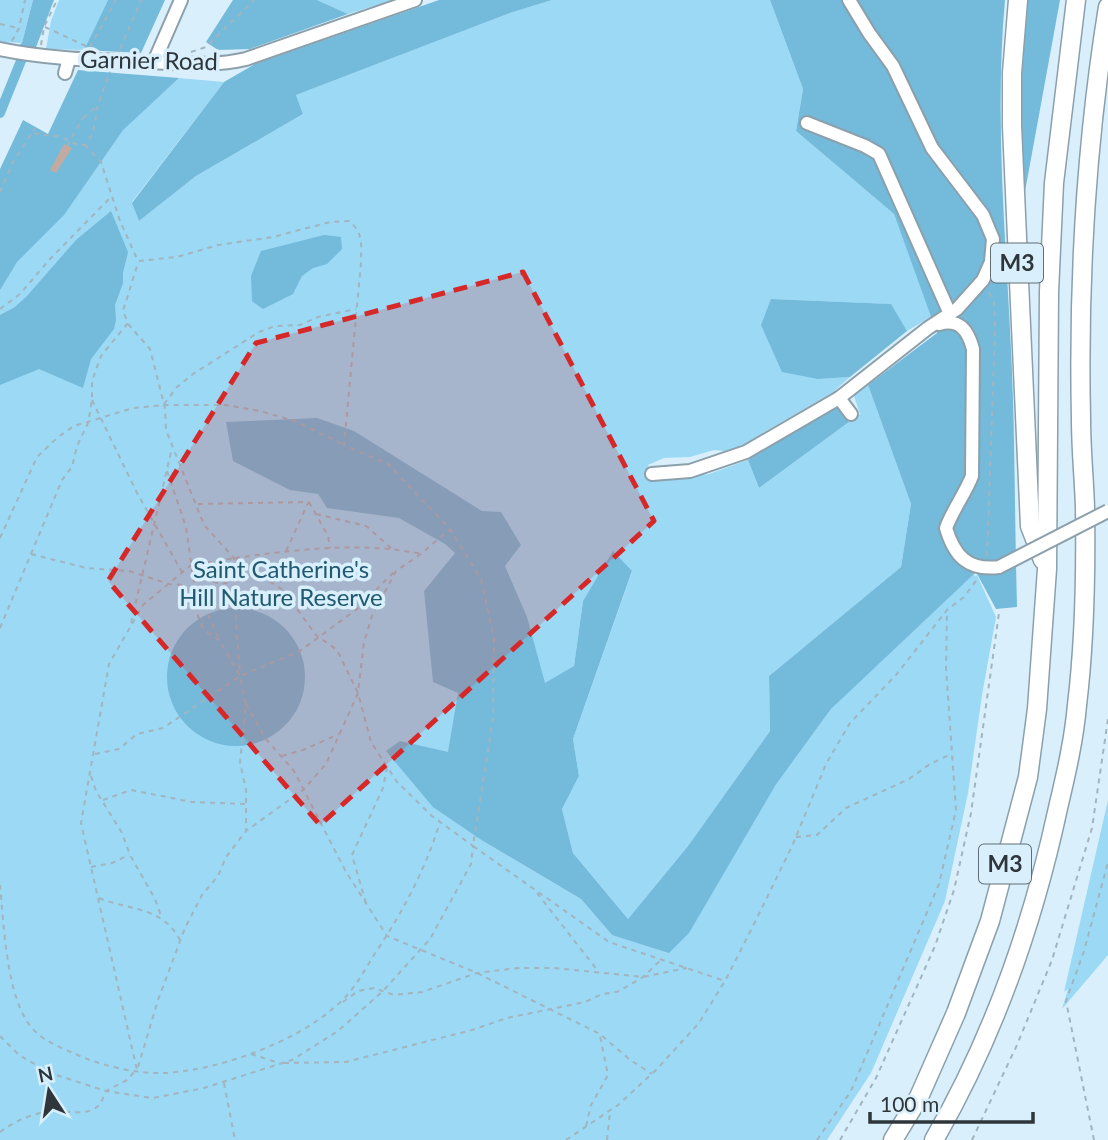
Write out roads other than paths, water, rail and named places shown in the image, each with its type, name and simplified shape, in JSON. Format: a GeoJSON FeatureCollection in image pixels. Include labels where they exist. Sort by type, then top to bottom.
{"type":"FeatureCollection","features":[{"type":"Feature","properties":{"kind":"highway","name":"M3"},"geometry":{"type":"LineString","coordinates":[[1018,0],[1012,73],[1012,126],[1030,526],[1047,569]]}},
{"type":"Feature","properties":{"kind":"highway","name":"M3"},"geometry":{"type":"LineString","coordinates":[[893,1140],[919,1097],[956,1013],[990,921],[1028,777],[1037,709],[1047,569],[1049,292],[1053,195],[1076,0]]}},
{"type":"Feature","properties":{"kind":"highway","name":"M3"},"geometry":{"type":"LineString","coordinates":[[934,1140],[997,1016],[1037,895],[1071,749],[1079,691],[1085,588],[1081,393],[1086,181],[1096,82],[1108,7]]}},
{"type":"Feature","properties":{"kind":"street"},"geometry":{"type":"LineString","coordinates":[[154,62],[181,0]]}},
{"type":"Feature","properties":{"kind":"street","name":"Garnier Road"},"geometry":{"type":"LineString","coordinates":[[5,50],[69,59],[226,64],[415,0]]}},
{"type":"Feature","properties":{"kind":"street"},"geometry":{"type":"LineString","coordinates":[[652,474],[690,471],[746,452],[839,398],[928,328],[950,314],[983,280],[988,271],[993,249],[989,226],[932,148],[892,66],[849,0]]}},
{"type":"Feature","properties":{"kind":"street"},"geometry":{"type":"LineString","coordinates":[[65,73],[69,59]]}},
{"type":"Feature","properties":{"kind":"street"},"geometry":{"type":"LineString","coordinates":[[807,123],[879,154],[950,314]]}},
{"type":"Feature","properties":{"kind":"street"},"geometry":{"type":"LineString","coordinates":[[928,328],[952,321],[961,325],[970,337],[973,349],[972,476],[946,527],[957,555],[973,565],[993,567],[1108,511]]}},
{"type":"Feature","properties":{"kind":"street"},"geometry":{"type":"LineString","coordinates":[[839,398],[851,414]]}},
{"type":"Feature","properties":{"kind":"waterway"},"geometry":{"type":"LineString","coordinates":[[0,113],[27,46]]}},
{"type":"Feature","properties":{"kind":"park label","name":"Saint Catherine's Hill Nature Reserve"},"geometry":{"type":"Point","coordinates":[281,584]}}]}
